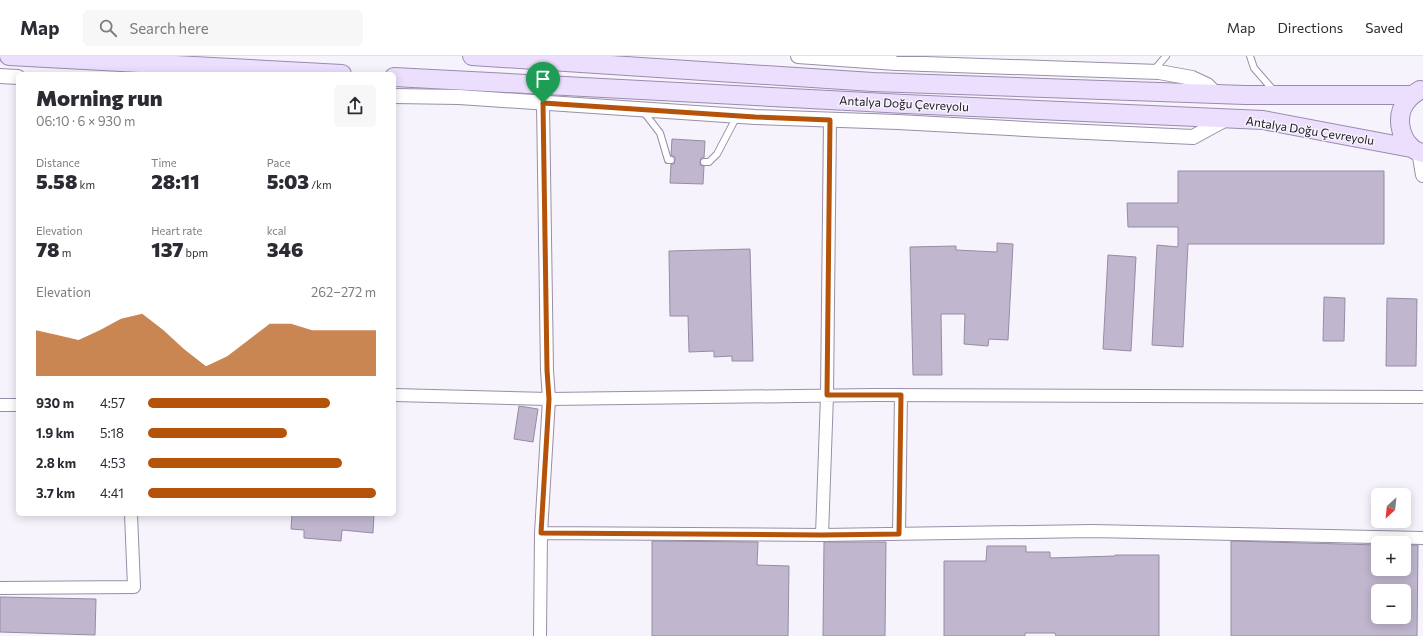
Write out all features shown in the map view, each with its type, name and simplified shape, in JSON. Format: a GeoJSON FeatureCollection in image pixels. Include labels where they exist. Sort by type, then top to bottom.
{"type":"FeatureCollection","features":[{"type":"Feature","properties":{"kind":"main road"},"geometry":{"type":"LineString","coordinates":[[9,56],[305,72]]}},
{"type":"Feature","properties":{"kind":"main road","name":"Antalya Doğu Çevreyolu"},"geometry":{"type":"LineString","coordinates":[[472,56],[873,82],[1216,94],[1277,95],[1418,92]]}},
{"type":"Feature","properties":{"kind":"main road","name":"Antalya Doğu Çevreyolu"},"geometry":{"type":"LineString","coordinates":[[396,77],[905,104],[1263,120],[1418,151]]}},
{"type":"Feature","properties":{"kind":"main road"},"geometry":{"type":"LineString","coordinates":[[1418,92],[1403,106],[1400,121],[1401,131],[1418,151]]}},
{"type":"Feature","properties":{"kind":"street"},"geometry":{"type":"LineString","coordinates":[[798,56],[897,60],[946,65],[1152,72],[1192,78],[1207,85],[1216,94]]}},
{"type":"Feature","properties":{"kind":"street"},"geometry":{"type":"LineString","coordinates":[[934,56],[946,65]]}},
{"type":"Feature","properties":{"kind":"street"},"geometry":{"type":"LineString","coordinates":[[0,76],[16,77]]}},
{"type":"Feature","properties":{"kind":"street"},"geometry":{"type":"LineString","coordinates":[[396,96],[460,97],[737,116],[1193,137],[1226,119]]}},
{"type":"Feature","properties":{"kind":"street"},"geometry":{"type":"LineString","coordinates":[[540,636],[541,533],[549,399],[547,370],[543,103]]}},
{"type":"Feature","properties":{"kind":"street"},"geometry":{"type":"LineString","coordinates":[[822,535],[827,395],[830,120]]}},
{"type":"Feature","properties":{"kind":"street"},"geometry":{"type":"LineString","coordinates":[[1418,151],[1423,175]]}},
{"type":"Feature","properties":{"kind":"street"},"geometry":{"type":"LineString","coordinates":[[396,395],[549,399],[827,395],[1423,397]]}},
{"type":"Feature","properties":{"kind":"street"},"geometry":{"type":"LineString","coordinates":[[899,534],[901,395]]}},
{"type":"Feature","properties":{"kind":"street"},"geometry":{"type":"LineString","coordinates":[[0,405],[16,405]]}},
{"type":"Feature","properties":{"kind":"street"},"geometry":{"type":"LineString","coordinates":[[0,588],[134,587],[131,516]]}},
{"type":"Feature","properties":{"kind":"street"},"geometry":{"type":"LineString","coordinates":[[541,533],[822,535],[1092,531],[1423,538]]}},
{"type":"Feature","properties":{"kind":"lane"},"geometry":{"type":"LineString","coordinates":[[1152,72],[1166,56]]}},
{"type":"Feature","properties":{"kind":"lane"},"geometry":{"type":"LineString","coordinates":[[1250,56],[1254,68],[1277,95]]}},
{"type":"Feature","properties":{"kind":"lane"},"geometry":{"type":"LineString","coordinates":[[642,109],[660,133],[668,160],[671,160]]}},
{"type":"Feature","properties":{"kind":"lane"},"geometry":{"type":"LineString","coordinates":[[704,162],[709,162],[717,154],[737,116]]}},
{"type":"Feature","properties":{"kind":"building"},"geometry":{"type":"Polygon","coordinates":[[[672,139],[705,141],[704,158],[701,158],[700,162],[700,165],[704,166],[703,184],[670,183],[671,164],[674,164],[675,160],[675,157],[671,155],[672,139]]]}},
{"type":"Feature","properties":{"kind":"building"},"geometry":{"type":"Polygon","coordinates":[[[1178,171],[1384,171],[1384,244],[1188,244],[1183,347],[1152,345],[1157,245],[1178,247],[1178,227],[1128,227],[1127,203],[1178,203],[1178,171]]]}},
{"type":"Feature","properties":{"kind":"building"},"geometry":{"type":"Polygon","coordinates":[[[997,243],[1013,244],[1008,340],[989,339],[988,346],[964,344],[965,314],[941,314],[942,375],[913,375],[910,247],[956,246],[956,250],[997,252],[997,243]]]}},
{"type":"Feature","properties":{"kind":"building"},"geometry":{"type":"Polygon","coordinates":[[[750,249],[753,361],[732,361],[732,356],[714,357],[714,351],[689,352],[688,316],[670,316],[669,251],[750,249]]]}},
{"type":"Feature","properties":{"kind":"building"},"geometry":{"type":"Polygon","coordinates":[[[1108,255],[1136,257],[1131,351],[1103,349],[1108,255]]]}},
{"type":"Feature","properties":{"kind":"building"},"geometry":{"type":"Polygon","coordinates":[[[1324,297],[1345,298],[1344,341],[1323,341],[1324,297]]]}},
{"type":"Feature","properties":{"kind":"building"},"geometry":{"type":"Polygon","coordinates":[[[1387,298],[1417,299],[1416,366],[1386,366],[1387,298]]]}},
{"type":"Feature","properties":{"kind":"building"},"geometry":{"type":"Polygon","coordinates":[[[519,406],[538,409],[533,442],[514,439],[519,406]]]}},
{"type":"Feature","properties":{"kind":"building"},"geometry":{"type":"Polygon","coordinates":[[[292,516],[374,516],[373,533],[342,530],[341,541],[304,538],[304,530],[291,529],[292,516]]]}},
{"type":"Feature","properties":{"kind":"building"},"geometry":{"type":"Polygon","coordinates":[[[652,541],[758,542],[757,565],[789,566],[788,636],[652,636],[652,541]]]}},
{"type":"Feature","properties":{"kind":"building"},"geometry":{"type":"Polygon","coordinates":[[[1231,541],[1371,545],[1371,576],[1411,576],[1411,545],[1418,545],[1417,636],[1231,636],[1231,541]]]}},
{"type":"Feature","properties":{"kind":"building"},"geometry":{"type":"Polygon","coordinates":[[[824,542],[886,542],[885,636],[823,636],[824,542]]]}},
{"type":"Feature","properties":{"kind":"building"},"geometry":{"type":"Polygon","coordinates":[[[987,546],[1026,546],[1026,552],[1050,552],[1050,558],[1115,555],[1159,555],[1159,636],[1056,636],[1055,633],[1025,633],[1025,636],[944,636],[944,561],[986,561],[987,546]]]}},
{"type":"Feature","properties":{"kind":"building"},"geometry":{"type":"Polygon","coordinates":[[[0,597],[96,599],[95,635],[0,632],[0,597]]]}},
{"type":"Feature","properties":{"kind":"route"},"geometry":{"type":"LineString","coordinates":[[543,103],[755,117],[830,120],[827,395],[901,395],[899,534],[822,535],[541,533],[549,399],[547,370],[543,103]]}}]}
